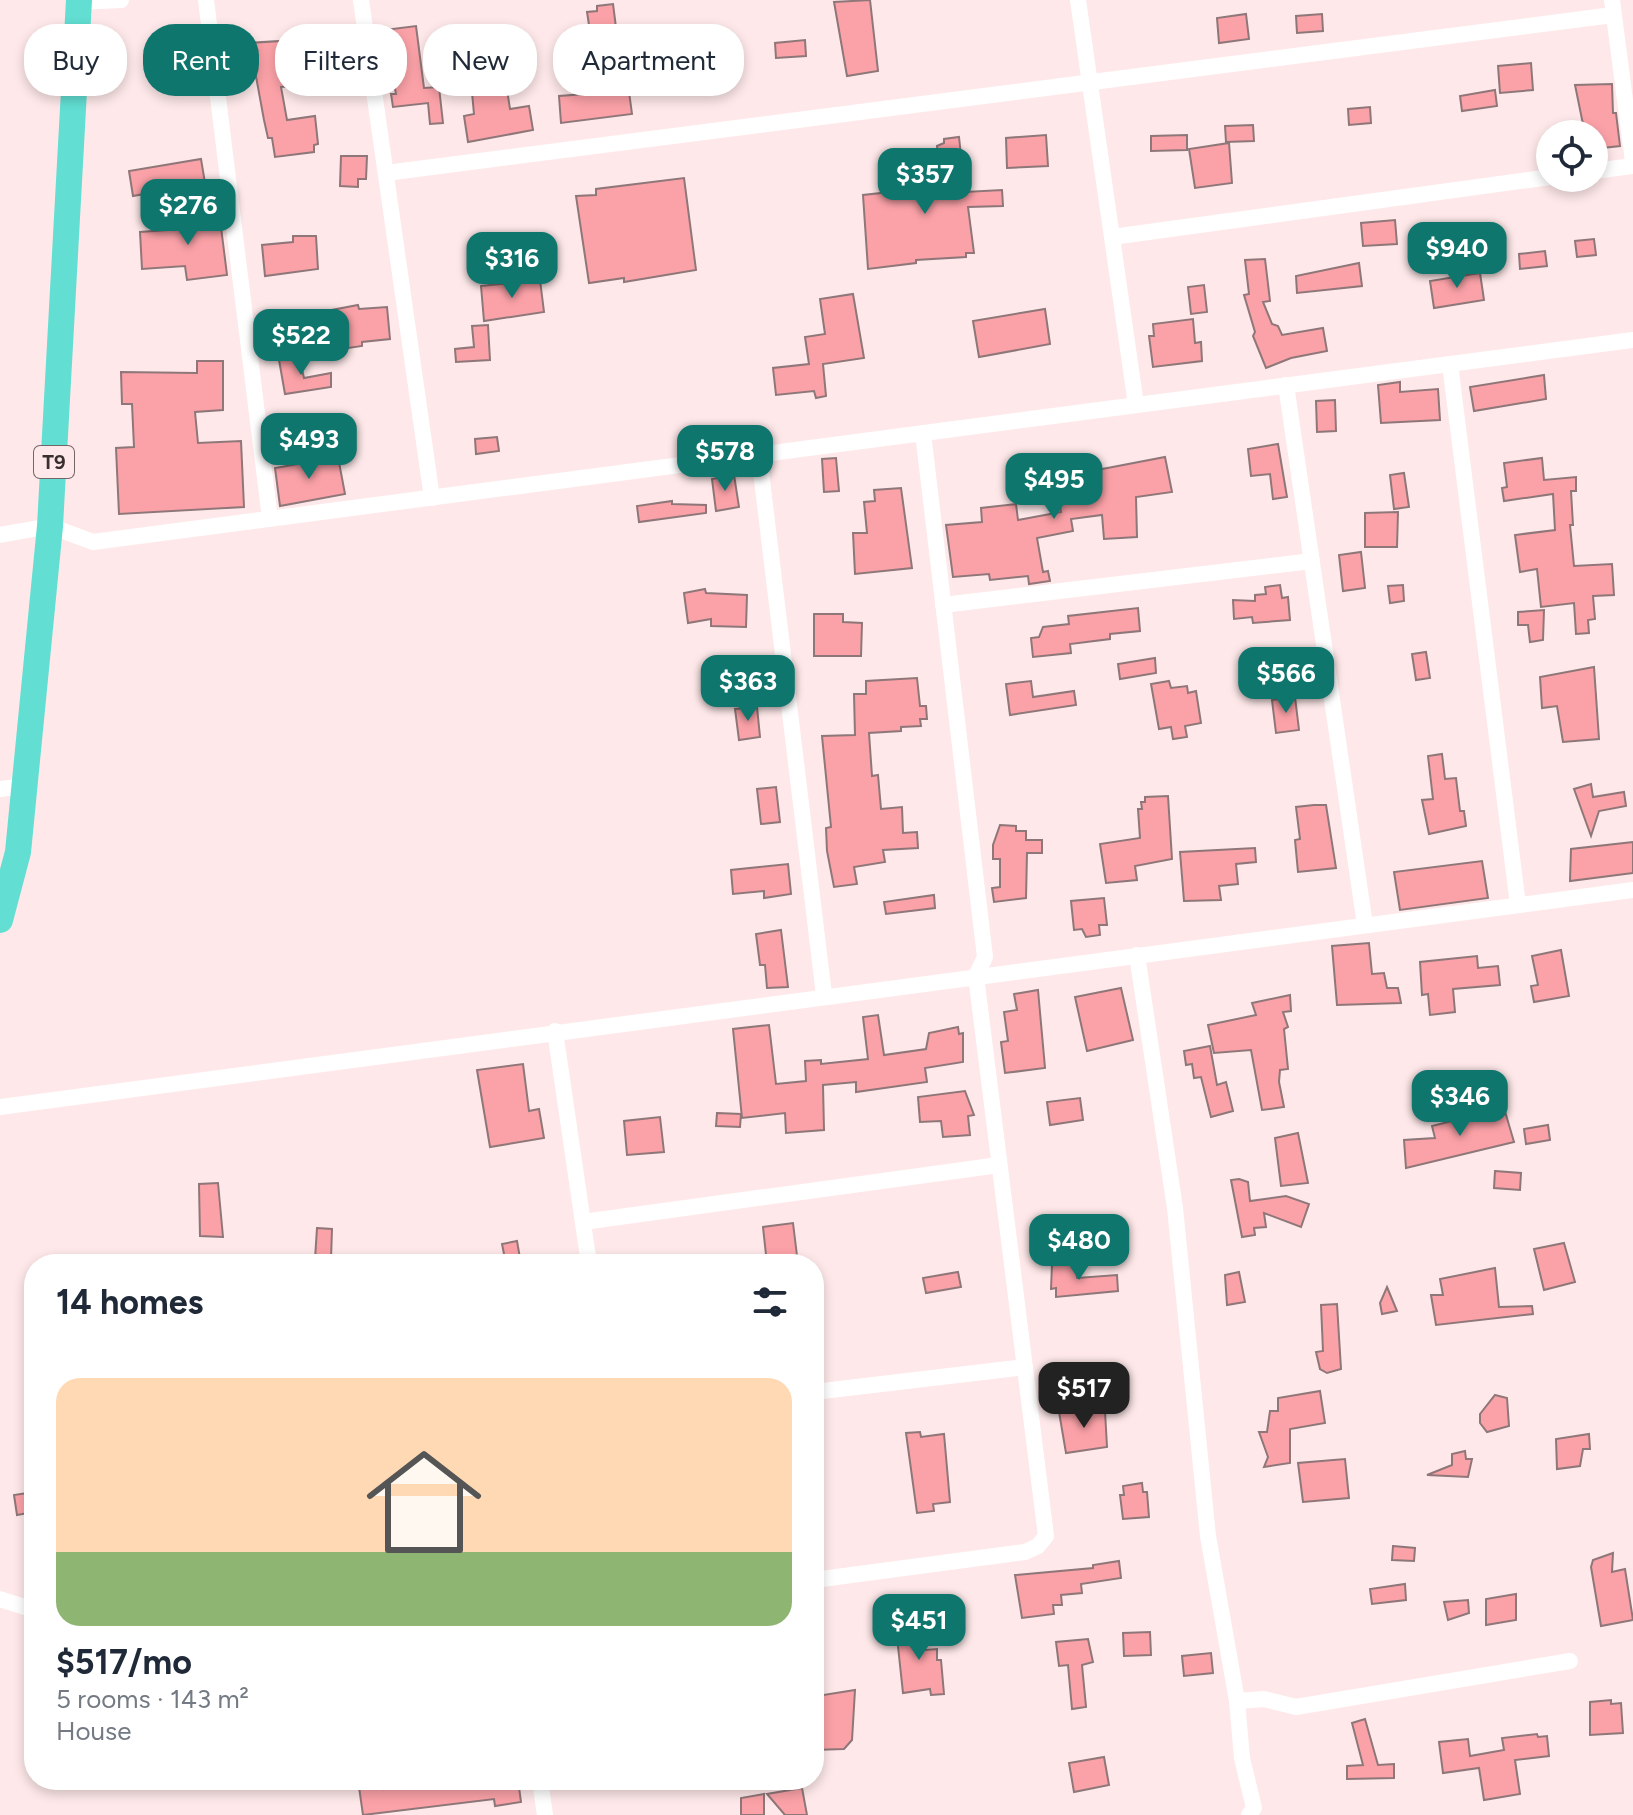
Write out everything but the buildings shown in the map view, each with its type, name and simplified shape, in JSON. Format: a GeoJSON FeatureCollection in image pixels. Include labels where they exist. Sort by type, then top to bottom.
{"type":"FeatureCollection","features":[{"type":"Feature","properties":{"kind":"highway","name":"T9"},"geometry":{"type":"LineString","coordinates":[[0,920],[18,852],[12,787],[50,526],[79,1]]}},
{"type":"Feature","properties":{"kind":"street"},"geometry":{"type":"LineString","coordinates":[[79,1],[121,0]]}},
{"type":"Feature","properties":{"kind":"street"},"geometry":{"type":"LineString","coordinates":[[206,0],[270,519]]}},
{"type":"Feature","properties":{"kind":"street"},"geometry":{"type":"LineString","coordinates":[[361,0],[432,498]]}},
{"type":"Feature","properties":{"kind":"street"},"geometry":{"type":"LineString","coordinates":[[1078,0],[1136,405]]}},
{"type":"Feature","properties":{"kind":"street"},"geometry":{"type":"LineString","coordinates":[[386,173],[1090,83],[1612,7],[1633,164],[1608,168]]}},
{"type":"Feature","properties":{"kind":"street"},"geometry":{"type":"LineString","coordinates":[[1112,237],[1536,179]]}},
{"type":"Feature","properties":{"kind":"street"},"geometry":{"type":"LineString","coordinates":[[0,535],[50,526],[93,542],[1633,340]]}},
{"type":"Feature","properties":{"kind":"street"},"geometry":{"type":"LineString","coordinates":[[1450,364],[1518,905]]}},
{"type":"Feature","properties":{"kind":"street"},"geometry":{"type":"LineString","coordinates":[[1286,385],[1365,925]]}},
{"type":"Feature","properties":{"kind":"street"},"geometry":{"type":"LineString","coordinates":[[824,1579],[1025,1552],[1038,1546],[1046,1536],[976,976],[985,957],[923,433]]}},
{"type":"Feature","properties":{"kind":"street"},"geometry":{"type":"LineString","coordinates":[[759,455],[824,995]]}},
{"type":"Feature","properties":{"kind":"street"},"geometry":{"type":"LineString","coordinates":[[943,605],[1312,561]]}},
{"type":"Feature","properties":{"kind":"street"},"geometry":{"type":"LineString","coordinates":[[0,1107],[824,995],[1633,890]]}},
{"type":"Feature","properties":{"kind":"street"},"geometry":{"type":"LineString","coordinates":[[1137,955],[1175,1208],[1208,1536],[1237,1701],[1242,1758],[1254,1808],[1249,1815]]}},
{"type":"Feature","properties":{"kind":"street"},"geometry":{"type":"LineString","coordinates":[[555,1031],[588,1254]]}},
{"type":"Feature","properties":{"kind":"street"},"geometry":{"type":"LineString","coordinates":[[583,1222],[999,1165]]}},
{"type":"Feature","properties":{"kind":"street"},"geometry":{"type":"LineString","coordinates":[[824,1391],[1025,1367]]}},
{"type":"Feature","properties":{"kind":"street"},"geometry":{"type":"LineString","coordinates":[[0,1599],[24,1607]]}},
{"type":"Feature","properties":{"kind":"street"},"geometry":{"type":"LineString","coordinates":[[1237,1701],[1264,1699],[1296,1707],[1570,1661]]}},
{"type":"Feature","properties":{"kind":"street"},"geometry":{"type":"LineString","coordinates":[[541,1790],[545,1815]]}}]}
